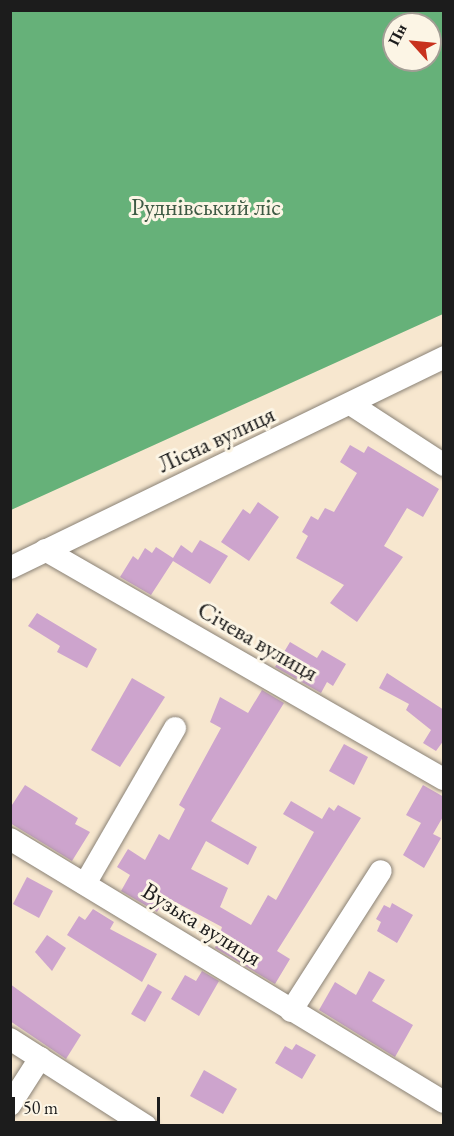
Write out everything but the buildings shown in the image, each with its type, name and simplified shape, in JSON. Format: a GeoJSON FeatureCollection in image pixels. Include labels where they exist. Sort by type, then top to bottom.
{"type":"FeatureCollection","features":[{"type":"Feature","properties":{"kind":"street","name":"Лісна вулиця"},"geometry":{"type":"LineString","coordinates":[[10,568],[351,405],[444,357]]}},
{"type":"Feature","properties":{"kind":"street"},"geometry":{"type":"LineString","coordinates":[[351,405],[444,465]]}},
{"type":"Feature","properties":{"kind":"street","name":"Січева вулиця"},"geometry":{"type":"LineString","coordinates":[[45,550],[444,779]]}},
{"type":"Feature","properties":{"kind":"street"},"geometry":{"type":"LineString","coordinates":[[85,884],[175,728]]}},
{"type":"Feature","properties":{"kind":"street","name":"Вузька вулиця"},"geometry":{"type":"LineString","coordinates":[[10,839],[444,1102]]}},
{"type":"Feature","properties":{"kind":"street"},"geometry":{"type":"LineString","coordinates":[[291,1011],[381,871]]}},
{"type":"Feature","properties":{"kind":"street"},"geometry":{"type":"LineString","coordinates":[[10,1039],[146,1125]]}},
{"type":"Feature","properties":{"kind":"street"},"geometry":{"type":"LineString","coordinates":[[10,1105],[40,1058]]}},
{"type":"Feature","properties":{"kind":"green space","name":"Руднівський ліс"},"geometry":{"type":"Polygon","coordinates":[[[10,11],[443,11],[443,314],[11,510],[10,11]]]}}]}
